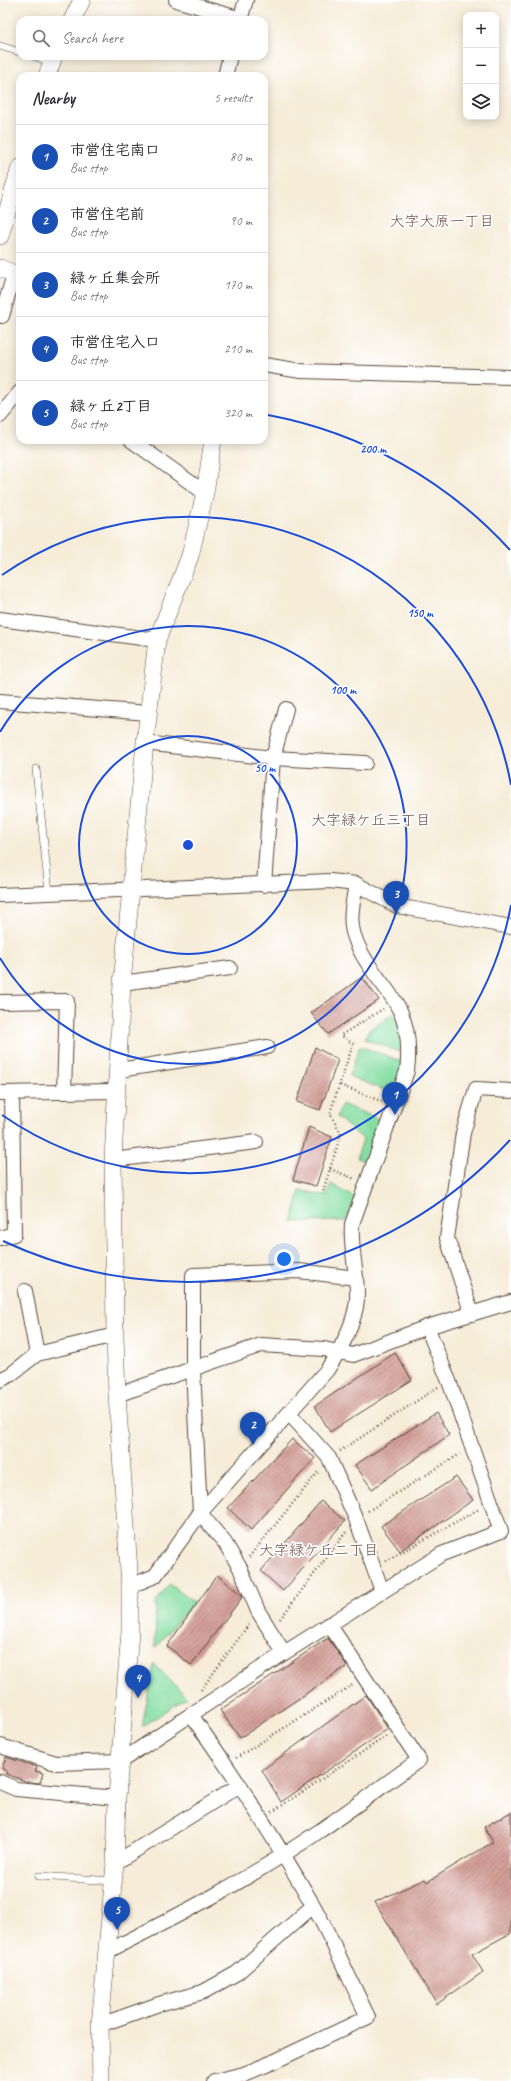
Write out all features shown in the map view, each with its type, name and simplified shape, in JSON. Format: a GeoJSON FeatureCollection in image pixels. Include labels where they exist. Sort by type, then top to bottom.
{"type":"FeatureCollection","features":[{"type":"Feature","properties":{"kind":"street"},"geometry":{"type":"LineString","coordinates":[[74,16],[82,0]]}},
{"type":"Feature","properties":{"kind":"street"},"geometry":{"type":"LineString","coordinates":[[176,0],[230,16]]}},
{"type":"Feature","properties":{"kind":"street"},"geometry":{"type":"LineString","coordinates":[[241,16],[246,0]]}},
{"type":"Feature","properties":{"kind":"street"},"geometry":{"type":"LineString","coordinates":[[226,72],[229,60]]}},
{"type":"Feature","properties":{"kind":"street"},"geometry":{"type":"LineString","coordinates":[[0,236],[16,182]]}},
{"type":"Feature","properties":{"kind":"street"},"geometry":{"type":"LineString","coordinates":[[0,315],[2,316],[11,273]]}},
{"type":"Feature","properties":{"kind":"street"},"geometry":{"type":"LineString","coordinates":[[268,366],[301,371],[511,377]]}},
{"type":"Feature","properties":{"kind":"street"},"geometry":{"type":"LineString","coordinates":[[1,413],[16,396]]}},
{"type":"Feature","properties":{"kind":"street"},"geometry":{"type":"LineString","coordinates":[[138,444],[205,493]]}},
{"type":"Feature","properties":{"kind":"street"},"geometry":{"type":"LineString","coordinates":[[100,2081],[100,2025],[115,1862],[130,1631],[130,1586],[117,1395],[115,1336],[113,1160],[116,1091],[119,1070],[122,983],[148,713],[157,640],[190,556],[205,493],[212,444]]}},
{"type":"Feature","properties":{"kind":"street"},"geometry":{"type":"LineString","coordinates":[[0,619],[157,640]]}},
{"type":"Feature","properties":{"kind":"street"},"geometry":{"type":"LineString","coordinates":[[0,701],[148,713]]}},
{"type":"Feature","properties":{"kind":"street"},"geometry":{"type":"LineString","coordinates":[[264,885],[273,758],[286,709]]}},
{"type":"Feature","properties":{"kind":"street"},"geometry":{"type":"LineString","coordinates":[[145,743],[273,758],[365,762]]}},
{"type":"Feature","properties":{"kind":"street"},"geometry":{"type":"LineString","coordinates":[[0,895],[330,881],[356,884],[397,906],[511,927]]}},
{"type":"Feature","properties":{"kind":"street"},"geometry":{"type":"LineString","coordinates":[[130,1586],[155,1576],[200,1513],[327,1370],[339,1352],[353,1320],[357,1299],[351,1240],[352,1224],[408,1071],[409,1050],[406,1028],[395,1002],[366,961],[354,937],[351,912],[356,884]]}},
{"type":"Feature","properties":{"kind":"street"},"geometry":{"type":"LineString","coordinates":[[122,983],[230,968]]}},
{"type":"Feature","properties":{"kind":"street"},"geometry":{"type":"LineString","coordinates":[[0,1002],[67,1002],[64,1092]]}},
{"type":"Feature","properties":{"kind":"street"},"geometry":{"type":"LineString","coordinates":[[119,1070],[267,1047]]}},
{"type":"Feature","properties":{"kind":"street"},"geometry":{"type":"LineString","coordinates":[[472,1314],[447,1238],[463,1133],[476,1089],[511,1091]]}},
{"type":"Feature","properties":{"kind":"street"},"geometry":{"type":"LineString","coordinates":[[0,1238],[14,1234],[6,1093],[116,1091]]}},
{"type":"Feature","properties":{"kind":"street"},"geometry":{"type":"LineString","coordinates":[[113,1160],[256,1142]]}},
{"type":"Feature","properties":{"kind":"street"},"geometry":{"type":"LineString","coordinates":[[284,1653],[258,1611],[240,1568],[225,1543],[200,1513],[193,1368],[193,1275],[299,1271],[356,1278]]}},
{"type":"Feature","properties":{"kind":"street"},"geometry":{"type":"LineString","coordinates":[[25,1291],[37,1354]]}},
{"type":"Feature","properties":{"kind":"street"},"geometry":{"type":"LineString","coordinates":[[117,1395],[261,1345],[324,1349],[353,1355],[427,1327],[511,1302]]}},
{"type":"Feature","properties":{"kind":"street"},"geometry":{"type":"LineString","coordinates":[[0,1746],[56,1763],[121,1762],[284,1653],[442,1554],[501,1531],[472,1446],[427,1327]]}},
{"type":"Feature","properties":{"kind":"street"},"geometry":{"type":"LineString","coordinates":[[0,1380],[10,1375],[37,1354],[115,1336]]}},
{"type":"Feature","properties":{"kind":"street"},"geometry":{"type":"LineString","coordinates":[[289,1413],[329,1458],[356,1519],[382,1591]]}},
{"type":"Feature","properties":{"kind":"street"},"geometry":{"type":"LineString","coordinates":[[106,1952],[203,1902],[318,1833],[419,1760],[329,1624]]}},
{"type":"Feature","properties":{"kind":"street"},"geometry":{"type":"LineString","coordinates":[[191,1715],[227,1764],[262,1819],[313,1906],[368,2017],[271,2064],[244,2074],[214,2081]]}},
{"type":"Feature","properties":{"kind":"street"},"geometry":{"type":"LineString","coordinates":[[0,1782],[16,1789],[118,1798]]}},
{"type":"Feature","properties":{"kind":"street"},"geometry":{"type":"LineString","coordinates":[[115,1862],[240,1785]]}},
{"type":"Feature","properties":{"kind":"street"},"geometry":{"type":"LineString","coordinates":[[100,2025],[159,2004],[203,1992],[237,1973],[313,1906]]}},
{"type":"Feature","properties":{"kind":"lane"},"geometry":{"type":"LineString","coordinates":[[0,46],[16,51]]}},
{"type":"Feature","properties":{"kind":"lane"},"geometry":{"type":"LineString","coordinates":[[41,60],[51,65]]}},
{"type":"Feature","properties":{"kind":"lane"},"geometry":{"type":"LineString","coordinates":[[36,769],[49,892]]}},
{"type":"Feature","properties":{"kind":"lane"},"geometry":{"type":"LineString","coordinates":[[39,1876],[113,1881]]}},
{"type":"Feature","properties":{"kind":"path"},"geometry":{"type":"LineString","coordinates":[[323,1192],[341,1134],[330,1113],[353,1044],[341,1035],[395,1002]]}},
{"type":"Feature","properties":{"kind":"path"},"geometry":{"type":"LineString","coordinates":[[340,1084],[394,1106]]}},
{"type":"Feature","properties":{"kind":"path"},"geometry":{"type":"LineString","coordinates":[[330,1169],[366,1184]]}},
{"type":"Feature","properties":{"kind":"path"},"geometry":{"type":"LineString","coordinates":[[240,1568],[329,1458],[448,1381]]}},
{"type":"Feature","properties":{"kind":"path"},"geometry":{"type":"LineString","coordinates":[[271,1631],[356,1519],[472,1446]]}},
{"type":"Feature","properties":{"kind":"path"},"geometry":{"type":"LineString","coordinates":[[373,1568],[492,1502]]}},
{"type":"Feature","properties":{"kind":"path"},"geometry":{"type":"LineString","coordinates":[[200,1691],[258,1611]]}},
{"type":"Feature","properties":{"kind":"path"},"geometry":{"type":"LineString","coordinates":[[227,1764],[364,1677]]}},
{"type":"Feature","properties":{"kind":"path"},"geometry":{"type":"LineString","coordinates":[[262,1819],[398,1728]]}},
{"type":"Feature","properties":{"kind":"green space"},"geometry":{"type":"Polygon","coordinates":[[[394,1013],[401,1032],[405,1054],[365,1039],[368,1031],[394,1013]]]}},
{"type":"Feature","properties":{"kind":"green space"},"geometry":{"type":"Polygon","coordinates":[[[360,1046],[403,1062],[396,1095],[349,1076],[360,1046]]]}},
{"type":"Feature","properties":{"kind":"green space"},"geometry":{"type":"Polygon","coordinates":[[[342,1104],[386,1122],[371,1165],[357,1158],[363,1139],[337,1117],[342,1104]]]}},
{"type":"Feature","properties":{"kind":"green space"},"geometry":{"type":"Polygon","coordinates":[[[331,1184],[355,1198],[346,1221],[292,1222],[300,1190],[326,1196],[331,1184]]]}},
{"type":"Feature","properties":{"kind":"green space"},"geometry":{"type":"Polygon","coordinates":[[[169,1584],[194,1602],[155,1648],[156,1602],[169,1584]]]}},
{"type":"Feature","properties":{"kind":"green space"},"geometry":{"type":"Polygon","coordinates":[[[154,1664],[187,1697],[142,1727],[154,1664]]]}},
{"type":"Feature","properties":{"kind":"building"},"geometry":{"type":"Polygon","coordinates":[[[362,977],[379,1000],[328,1034],[311,1013],[362,977]]]}},
{"type":"Feature","properties":{"kind":"building"},"geometry":{"type":"Polygon","coordinates":[[[315,1047],[338,1060],[320,1110],[297,1102],[315,1047]]]}},
{"type":"Feature","properties":{"kind":"building"},"geometry":{"type":"Polygon","coordinates":[[[309,1127],[332,1137],[316,1186],[293,1180],[309,1127]]]}},
{"type":"Feature","properties":{"kind":"building"},"geometry":{"type":"Polygon","coordinates":[[[395,1353],[412,1380],[330,1432],[315,1406],[395,1353]]]}},
{"type":"Feature","properties":{"kind":"building"},"geometry":{"type":"Polygon","coordinates":[[[436,1413],[449,1435],[372,1489],[355,1465],[436,1413]]]}},
{"type":"Feature","properties":{"kind":"building"},"geometry":{"type":"Polygon","coordinates":[[[292,1439],[315,1458],[251,1530],[228,1508],[292,1439]]]}},
{"type":"Feature","properties":{"kind":"building"},"geometry":{"type":"Polygon","coordinates":[[[456,1477],[473,1500],[400,1551],[381,1526],[456,1477]]]}},
{"type":"Feature","properties":{"kind":"building"},"geometry":{"type":"Polygon","coordinates":[[[321,1501],[345,1521],[283,1591],[261,1571],[321,1501]]]}},
{"type":"Feature","properties":{"kind":"building"},"geometry":{"type":"Polygon","coordinates":[[[217,1575],[243,1596],[191,1665],[167,1646],[217,1575]]]}},
{"type":"Feature","properties":{"kind":"building"},"geometry":{"type":"Polygon","coordinates":[[[328,1638],[347,1666],[240,1738],[220,1710],[328,1638]]]}},
{"type":"Feature","properties":{"kind":"building"},"geometry":{"type":"Polygon","coordinates":[[[366,1695],[388,1729],[281,1802],[262,1770],[366,1695]]]}},
{"type":"Feature","properties":{"kind":"building"},"geometry":{"type":"Polygon","coordinates":[[[6,1757],[37,1767],[35,1771],[43,1773],[40,1783],[28,1782],[6,1774],[7,1771],[2,1769],[6,1757]]]}},
{"type":"Feature","properties":{"kind":"building"},"geometry":{"type":"Polygon","coordinates":[[[511,1812],[511,1933],[472,1954],[483,1972],[437,2004],[375,1902],[425,1879],[427,1882],[493,1842],[484,1827],[511,1812]]]}},
{"type":"Feature","properties":{"kind":"place","name":"緑ヶ丘集会所"},"geometry":{"type":"Point","coordinates":[396,914]}},
{"type":"Feature","properties":{"kind":"place","name":"市営住宅南口"},"geometry":{"type":"Point","coordinates":[395,1115]}},
{"type":"Feature","properties":{"kind":"place","name":"市営住宅前"},"geometry":{"type":"Point","coordinates":[253,1445]}},
{"type":"Feature","properties":{"kind":"place","name":"市営住宅入口"},"geometry":{"type":"Point","coordinates":[138,1698]}},
{"type":"Feature","properties":{"kind":"place","name":"緑ヶ丘2丁目"},"geometry":{"type":"Point","coordinates":[117,1930]}},
{"type":"Feature","properties":{"kind":"district","name":"大字大原一丁目"},"geometry":{"type":"Point","coordinates":[442,221]}},
{"type":"Feature","properties":{"kind":"district","name":"大字緑ケ丘三丁目"},"geometry":{"type":"Point","coordinates":[371,820]}},
{"type":"Feature","properties":{"kind":"district","name":"大字緑ケ丘二丁目"},"geometry":{"type":"Point","coordinates":[319,1550]}}]}
